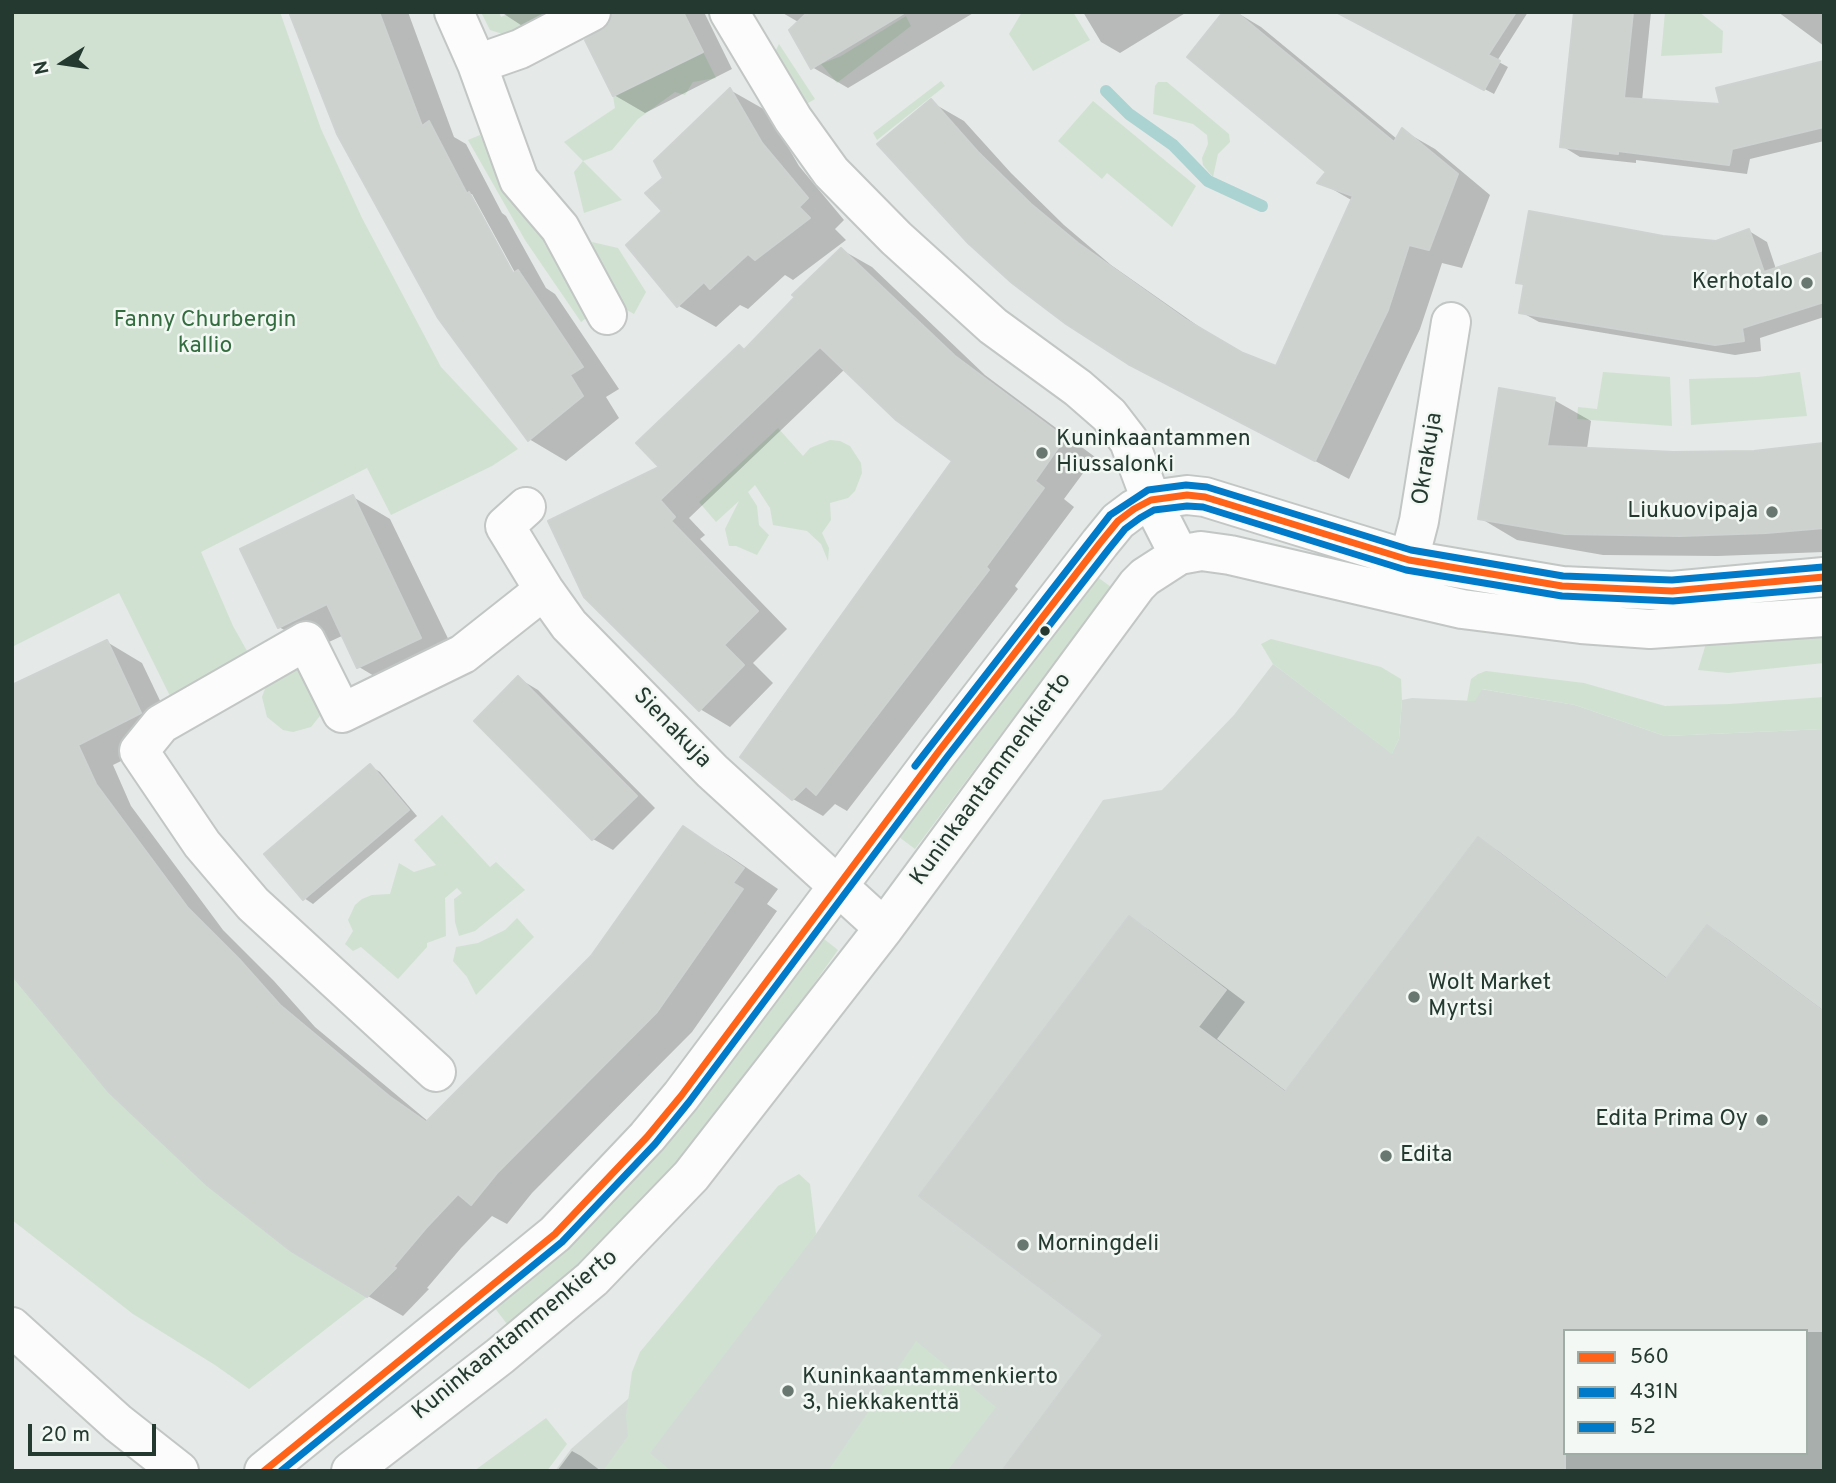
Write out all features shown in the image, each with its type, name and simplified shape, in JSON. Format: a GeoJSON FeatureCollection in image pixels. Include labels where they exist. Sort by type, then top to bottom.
{"type":"FeatureCollection","features":[{"type":"Feature","properties":{"kind":"street"},"geometry":{"type":"LineString","coordinates":[[454,12],[477,64],[519,180],[560,228],[607,315]]}},
{"type":"Feature","properties":{"kind":"street"},"geometry":{"type":"LineString","coordinates":[[477,64],[520,49],[591,12]]}},
{"type":"Feature","properties":{"kind":"street"},"geometry":{"type":"LineString","coordinates":[[729,12],[793,119],[831,172],[896,238],[993,326],[1078,388],[1109,415],[1129,441],[1152,500],[1179,555]]}},
{"type":"Feature","properties":{"kind":"street","name":"Okrakuja"},"geometry":{"type":"LineString","coordinates":[[1404,578],[1419,521],[1451,322]]}},
{"type":"Feature","properties":{"kind":"street","name":"Kuninkaantammenkierto"},"geometry":{"type":"LineString","coordinates":[[264,1471],[555,1234],[648,1138],[939,751],[1118,521],[1152,500],[1187,495],[1205,496],[1404,578],[1461,608],[1581,624],[1650,629],[1824,617]]}},
{"type":"Feature","properties":{"kind":"street","name":"Sienakuja"},"geometry":{"type":"LineString","coordinates":[[526,507],[505,526],[569,625],[712,771],[884,928]]}},
{"type":"Feature","properties":{"kind":"street","name":"Kuninkaantammenkierto"},"geometry":{"type":"LineString","coordinates":[[351,1471],[500,1356],[608,1263],[691,1176],[884,928],[1137,584],[1179,555],[1201,551],[1404,578],[1672,590],[1824,577]]}},
{"type":"Feature","properties":{"kind":"street"},"geometry":{"type":"LineString","coordinates":[[436,1072],[253,905],[202,844],[139,751],[161,724],[306,641],[342,712],[463,654],[544,590]]}},
{"type":"Feature","properties":{"kind":"street"},"geometry":{"type":"LineString","coordinates":[[12,1328],[118,1423],[179,1471]]}},
{"type":"Feature","properties":{"kind":"shaded area"},"geometry":{"type":"Polygon","coordinates":[[[1273,664],[1392,753],[1399,739],[1402,700],[1412,698],[1474,701],[1481,689],[1575,705],[1665,736],[1824,729],[1824,1471],[555,1471],[571,1449],[816,1234],[1103,800],[1162,790],[1234,715],[1273,664]]]}},
{"type":"Feature","properties":{"kind":"green space","name":"Fanny Churbergin kallio"},"geometry":{"type":"Polygon","coordinates":[[[12,12],[280,12],[321,129],[362,218],[441,367],[518,449],[492,466],[391,515],[367,468],[201,552],[233,626],[251,658],[172,700],[119,593],[12,647],[12,12]]]}},
{"type":"Feature","properties":{"kind":"green space"},"geometry":{"type":"Polygon","coordinates":[[[481,12],[499,12],[501,17],[511,12],[559,12],[506,35],[490,30],[481,12]]]}},
{"type":"Feature","properties":{"kind":"green space"},"geometry":{"type":"Polygon","coordinates":[[[1022,12],[1073,12],[1090,40],[1033,71],[1009,34],[1022,12]]]}},
{"type":"Feature","properties":{"kind":"green space"},"geometry":{"type":"Polygon","coordinates":[[[1665,12],[1699,12],[1723,31],[1722,53],[1661,56],[1665,12]]]}},
{"type":"Feature","properties":{"kind":"green space"},"geometry":{"type":"Polygon","coordinates":[[[906,16],[911,26],[837,83],[821,64],[841,56],[906,16]]]}},
{"type":"Feature","properties":{"kind":"green space"},"geometry":{"type":"Polygon","coordinates":[[[779,44],[815,99],[803,106],[768,66],[779,44]]]}},
{"type":"Feature","properties":{"kind":"green space"},"geometry":{"type":"Polygon","coordinates":[[[703,52],[716,78],[693,82],[685,95],[675,92],[638,119],[612,150],[583,161],[564,142],[615,108],[613,96],[703,52]]]}},
{"type":"Feature","properties":{"kind":"green space"},"geometry":{"type":"Polygon","coordinates":[[[941,81],[945,86],[877,140],[873,133],[941,81]]]}},
{"type":"Feature","properties":{"kind":"green space"},"geometry":{"type":"Polygon","coordinates":[[[1158,82],[1167,82],[1229,134],[1230,142],[1218,154],[1213,177],[1203,165],[1202,158],[1208,144],[1207,135],[1193,124],[1153,114],[1155,86],[1158,82]]]}},
{"type":"Feature","properties":{"kind":"green space"},"geometry":{"type":"Polygon","coordinates":[[[1093,101],[1196,186],[1172,227],[1107,173],[1102,179],[1058,141],[1093,101]]]}},
{"type":"Feature","properties":{"kind":"green space"},"geometry":{"type":"Polygon","coordinates":[[[480,135],[509,200],[548,240],[544,243],[590,315],[581,322],[525,240],[468,140],[480,135]]]}},
{"type":"Feature","properties":{"kind":"green space"},"geometry":{"type":"Polygon","coordinates":[[[583,161],[622,200],[584,213],[574,172],[583,161]]]}},
{"type":"Feature","properties":{"kind":"green space"},"geometry":{"type":"Polygon","coordinates":[[[592,242],[618,248],[646,292],[634,314],[609,300],[592,242]]]}},
{"type":"Feature","properties":{"kind":"green space"},"geometry":{"type":"Polygon","coordinates":[[[1603,372],[1670,377],[1672,426],[1577,419],[1578,407],[1597,409],[1603,372]]]}},
{"type":"Feature","properties":{"kind":"green space"},"geometry":{"type":"Polygon","coordinates":[[[1800,372],[1807,416],[1691,425],[1689,379],[1758,377],[1800,372]]]}},
{"type":"Feature","properties":{"kind":"green space"},"geometry":{"type":"Polygon","coordinates":[[[778,428],[803,456],[810,448],[830,440],[840,441],[850,446],[861,463],[862,473],[855,491],[848,498],[830,503],[831,520],[822,533],[829,548],[828,561],[821,544],[807,531],[773,525],[770,508],[755,485],[748,492],[757,506],[759,525],[769,535],[757,555],[736,546],[729,546],[725,529],[739,501],[716,522],[699,502],[778,428]]]}},
{"type":"Feature","properties":{"kind":"green space"},"geometry":{"type":"Polygon","coordinates":[[[1092,573],[1111,587],[915,849],[895,834],[1092,573]]]}},
{"type":"Feature","properties":{"kind":"green space"},"geometry":{"type":"Polygon","coordinates":[[[1824,633],[1824,663],[1728,673],[1698,670],[1707,640],[1824,633]]]}},
{"type":"Feature","properties":{"kind":"green space"},"geometry":{"type":"Polygon","coordinates":[[[1271,639],[1381,667],[1401,679],[1399,739],[1392,754],[1273,664],[1261,644],[1271,639]]]}},
{"type":"Feature","properties":{"kind":"green space"},"geometry":{"type":"Polygon","coordinates":[[[292,669],[303,671],[323,712],[311,727],[293,732],[283,730],[267,717],[262,697],[273,678],[292,669]]]}},
{"type":"Feature","properties":{"kind":"green space"},"geometry":{"type":"Polygon","coordinates":[[[1486,671],[1584,683],[1665,706],[1824,697],[1824,729],[1665,736],[1575,705],[1482,689],[1475,701],[1467,701],[1471,679],[1486,671]]]}},
{"type":"Feature","properties":{"kind":"green space"},"geometry":{"type":"Polygon","coordinates":[[[442,815],[490,867],[496,862],[525,890],[475,931],[459,936],[454,899],[462,893],[457,888],[445,898],[446,936],[427,943],[427,947],[398,979],[361,947],[353,951],[345,944],[353,931],[348,920],[355,905],[362,899],[372,895],[390,894],[399,863],[414,872],[436,865],[414,840],[442,815]]]}},
{"type":"Feature","properties":{"kind":"green space"},"geometry":{"type":"Polygon","coordinates":[[[517,918],[534,937],[476,995],[467,977],[453,961],[456,947],[478,943],[505,930],[517,918]]]}},
{"type":"Feature","properties":{"kind":"green space"},"geometry":{"type":"Polygon","coordinates":[[[819,935],[838,950],[731,1100],[642,1205],[571,1271],[507,1324],[491,1303],[819,935]]]}},
{"type":"Feature","properties":{"kind":"green space"},"geometry":{"type":"Polygon","coordinates":[[[12,975],[109,1092],[207,1185],[290,1251],[367,1297],[249,1389],[133,1314],[12,1220],[12,975]]]}},
{"type":"Feature","properties":{"kind":"green space"},"geometry":{"type":"Polygon","coordinates":[[[799,1174],[810,1184],[816,1234],[650,1453],[671,1471],[603,1471],[628,1436],[626,1416],[632,1372],[640,1352],[778,1186],[799,1174]]]}},
{"type":"Feature","properties":{"kind":"green space"},"geometry":{"type":"Polygon","coordinates":[[[916,1341],[996,1407],[947,1471],[828,1471],[916,1341]]]}},
{"type":"Feature","properties":{"kind":"green space"},"geometry":{"type":"Polygon","coordinates":[[[546,1418],[567,1444],[547,1471],[474,1471],[546,1418]]]}},
{"type":"Feature","properties":{"kind":"building"},"geometry":{"type":"Polygon","coordinates":[[[289,12],[379,12],[422,126],[429,121],[513,273],[518,270],[583,367],[570,375],[583,396],[528,441],[438,318],[337,134],[289,12]]]}},
{"type":"Feature","properties":{"kind":"building"},"geometry":{"type":"Polygon","coordinates":[[[613,12],[683,12],[703,52],[613,96],[585,40],[609,24],[613,12]]]}},
{"type":"Feature","properties":{"kind":"building"},"geometry":{"type":"Polygon","coordinates":[[[808,12],[906,12],[811,69],[789,30],[808,12]]]}},
{"type":"Feature","properties":{"kind":"building"},"geometry":{"type":"Polygon","coordinates":[[[1223,12],[1236,12],[1394,142],[1402,128],[1458,174],[1429,250],[1409,245],[1388,310],[1315,461],[1128,364],[1066,324],[1012,283],[968,243],[877,144],[931,99],[978,152],[1031,204],[1078,243],[1185,319],[1243,353],[1276,366],[1353,196],[1317,183],[1326,172],[1187,57],[1223,12]]]}},
{"type":"Feature","properties":{"kind":"building"},"geometry":{"type":"Polygon","coordinates":[[[1336,12],[1516,12],[1488,55],[1500,61],[1484,90],[1336,12]]]}},
{"type":"Feature","properties":{"kind":"building"},"geometry":{"type":"Polygon","coordinates":[[[1574,12],[1633,12],[1624,98],[1720,104],[1716,88],[1824,61],[1824,127],[1732,149],[1729,165],[1618,151],[1618,154],[1560,147],[1574,12]]]}},
{"type":"Feature","properties":{"kind":"building"},"geometry":{"type":"Polygon","coordinates":[[[730,88],[762,143],[808,198],[799,207],[810,218],[755,260],[748,254],[710,289],[704,282],[677,307],[626,245],[662,211],[645,193],[663,178],[654,161],[730,88]]]}},
{"type":"Feature","properties":{"kind":"building"},"geometry":{"type":"Polygon","coordinates":[[[1529,211],[1663,236],[1716,241],[1749,229],[1764,272],[1824,252],[1824,302],[1742,328],[1744,341],[1715,345],[1519,313],[1524,284],[1516,283],[1529,211]]]}},
{"type":"Feature","properties":{"kind":"building"},"geometry":{"type":"Polygon","coordinates":[[[841,248],[955,356],[1065,438],[1035,481],[1044,488],[986,567],[989,570],[816,795],[806,786],[792,800],[740,757],[952,461],[896,420],[820,347],[660,500],[675,517],[671,521],[758,611],[724,645],[744,665],[699,711],[584,597],[548,521],[659,467],[636,443],[739,345],[744,350],[795,297],[792,295],[841,248]]]}},
{"type":"Feature","properties":{"kind":"building"},"geometry":{"type":"Polygon","coordinates":[[[1499,388],[1555,398],[1547,446],[1673,452],[1754,451],[1824,443],[1824,528],[1680,536],[1565,534],[1478,519],[1499,388]]]}},
{"type":"Feature","properties":{"kind":"building"},"geometry":{"type":"Polygon","coordinates":[[[353,495],[421,638],[357,668],[327,604],[278,628],[240,549],[353,495]]]}},
{"type":"Feature","properties":{"kind":"building"},"geometry":{"type":"Polygon","coordinates":[[[107,640],[141,713],[78,745],[96,784],[188,908],[280,1005],[389,1096],[426,1122],[591,956],[683,826],[744,868],[733,883],[743,889],[657,1012],[497,1173],[471,1205],[458,1194],[393,1267],[396,1268],[367,1297],[291,1251],[207,1185],[109,1092],[12,975],[12,685],[107,640]]]}},
{"type":"Feature","properties":{"kind":"building"},"geometry":{"type":"Polygon","coordinates":[[[518,676],[637,796],[592,840],[474,721],[518,676]]]}},
{"type":"Feature","properties":{"kind":"building"},"geometry":{"type":"Polygon","coordinates":[[[370,764],[409,810],[303,900],[264,854],[370,764]]]}},
{"type":"Feature","properties":{"kind":"building","name":"Edita"},"geometry":{"type":"Polygon","coordinates":[[[1478,837],[1666,979],[1707,925],[1824,1012],[1824,1331],[1563,1329],[1565,1471],[1002,1471],[1103,1335],[919,1196],[1129,916],[1226,990],[1198,1027],[1285,1092],[1478,837]]]}},
{"type":"Feature","properties":{"kind":"waterway"},"geometry":{"type":"LineString","coordinates":[[1106,91],[1129,114],[1173,145],[1208,181],[1262,206]]}},
{"type":"Feature","properties":{"kind":"transit line","name":"52"},"geometry":{"type":"LineString","coordinates":[[915,766],[1110,515],[1148,490],[1186,485],[1207,487],[1411,550],[1563,576],[1672,580],[1823,567]]}},
{"type":"Feature","properties":{"kind":"transit line","name":"560"},"geometry":{"type":"LineString","coordinates":[[264,1471],[555,1234],[647,1137],[681,1096],[939,751],[1100,543],[1118,521],[1134,509],[1151,500],[1187,495],[1205,497],[1409,560],[1562,586],[1672,591],[1824,577]]}},
{"type":"Feature","properties":{"kind":"transit line","name":"431N"},"geometry":{"type":"LineString","coordinates":[[281,1471],[562,1242],[655,1144],[947,757],[1108,550],[1125,529],[1140,518],[1154,510],[1203,507],[1406,570],[1562,596],[1673,601],[1824,588]]}},
{"type":"Feature","properties":{"kind":"place","name":"Kerhotalo"},"geometry":{"type":"Point","coordinates":[1807,283]}},
{"type":"Feature","properties":{"kind":"place","name":"Kuninkaantammen Hiussalonki"},"geometry":{"type":"Point","coordinates":[1042,453]}},
{"type":"Feature","properties":{"kind":"place","name":"Liukuovipaja"},"geometry":{"type":"Point","coordinates":[1772,512]}},
{"type":"Feature","properties":{"kind":"place","name":"Wolt Market Myrtsi"},"geometry":{"type":"Point","coordinates":[1414,997]}},
{"type":"Feature","properties":{"kind":"place","name":"Edita Prima Oy"},"geometry":{"type":"Point","coordinates":[1762,1120]}},
{"type":"Feature","properties":{"kind":"place","name":"Edita"},"geometry":{"type":"Point","coordinates":[1386,1156]}},
{"type":"Feature","properties":{"kind":"place","name":"Morningdeli"},"geometry":{"type":"Point","coordinates":[1023,1245]}},
{"type":"Feature","properties":{"kind":"place","name":"Kuninkaantammenkierto 3, hiekkakenttä"},"geometry":{"type":"Point","coordinates":[788,1391]}}]}
